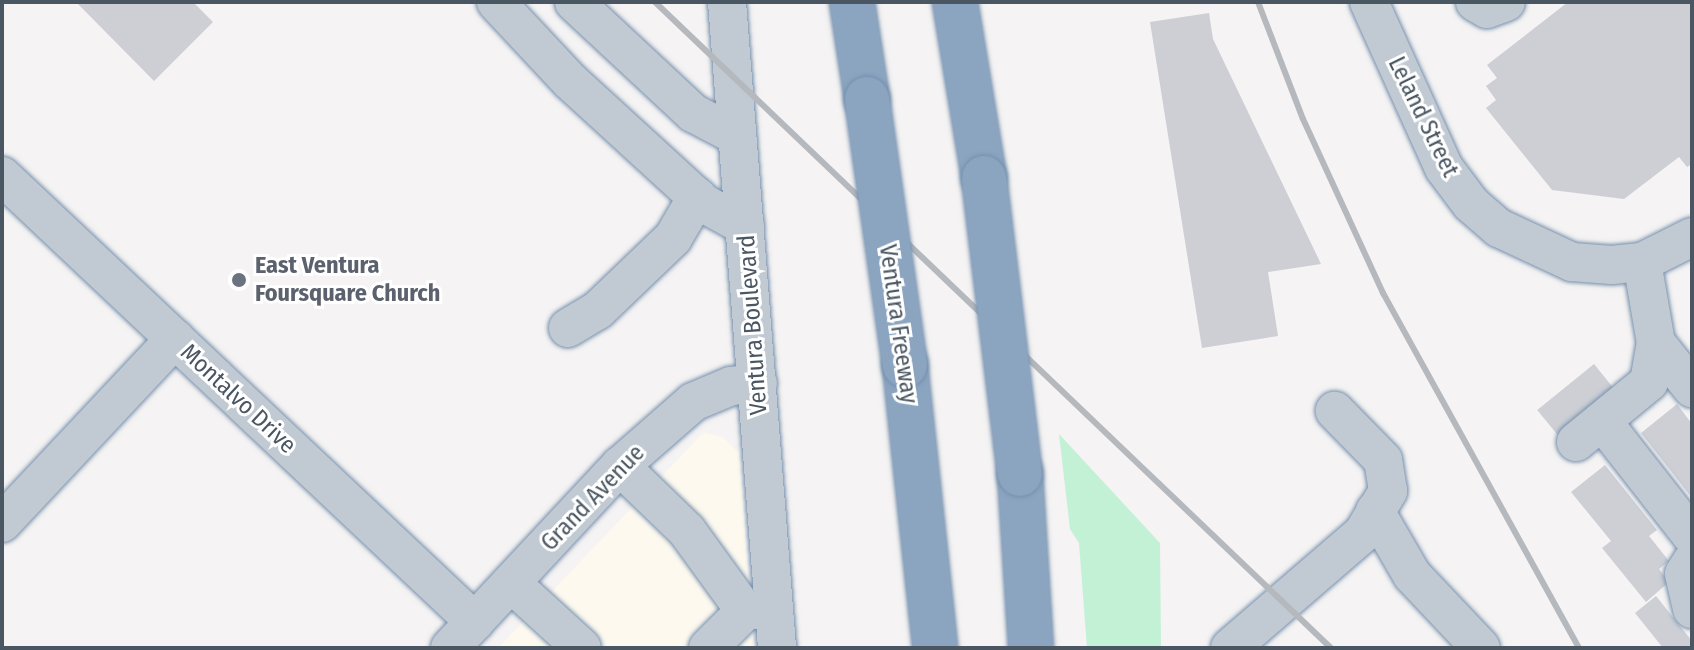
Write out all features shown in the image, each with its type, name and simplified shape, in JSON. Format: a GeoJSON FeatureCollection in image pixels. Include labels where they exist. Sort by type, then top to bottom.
{"type":"FeatureCollection","features":[{"type":"Feature","properties":{"kind":"highway","name":"Ventura Freeway"},"geometry":{"type":"LineString","coordinates":[[852,2],[905,365],[935,648]]}},
{"type":"Feature","properties":{"kind":"highway"},"geometry":{"type":"LineString","coordinates":[[955,2],[984,178],[1020,474],[1034,648]]}},
{"type":"Feature","properties":{"kind":"street"},"geometry":{"type":"LineString","coordinates":[[496,2],[570,81],[697,197],[745,226]]}},
{"type":"Feature","properties":{"kind":"street"},"geometry":{"type":"LineString","coordinates":[[574,2],[693,113],[737,136]]}},
{"type":"Feature","properties":{"kind":"street","name":"Ventura Boulevard"},"geometry":{"type":"LineString","coordinates":[[727,2],[758,383],[759,609],[777,648]]}},
{"type":"Feature","properties":{"kind":"street","name":"Leland Street"},"geometry":{"type":"LineString","coordinates":[[1369,2],[1444,168],[1471,204],[1533,247],[1572,262],[1642,262]]}},
{"type":"Feature","properties":{"kind":"street"},"geometry":{"type":"LineString","coordinates":[[1475,2],[1487,9],[1506,2]]}},
{"type":"Feature","properties":{"kind":"street","name":"Montalvo Drive"},"geometry":{"type":"LineString","coordinates":[[2,176],[175,339],[462,635]]}},
{"type":"Feature","properties":{"kind":"street"},"geometry":{"type":"LineString","coordinates":[[568,328],[598,310],[673,238],[697,197]]}},
{"type":"Feature","properties":{"kind":"street"},"geometry":{"type":"LineString","coordinates":[[1692,237],[1642,262],[1656,343],[1649,382],[1589,432],[1692,536]]}},
{"type":"Feature","properties":{"kind":"street"},"geometry":{"type":"LineString","coordinates":[[2,523],[175,339]]}},
{"type":"Feature","properties":{"kind":"street"},"geometry":{"type":"LineString","coordinates":[[1656,343],[1692,388]]}},
{"type":"Feature","properties":{"kind":"street","name":"Grand Avenue"},"geometry":{"type":"LineString","coordinates":[[462,635],[620,466],[693,402],[731,386],[758,383]]}},
{"type":"Feature","properties":{"kind":"street"},"geometry":{"type":"LineString","coordinates":[[1236,641],[1363,533],[1388,491],[1383,460],[1335,411]]}},
{"type":"Feature","properties":{"kind":"street"},"geometry":{"type":"LineString","coordinates":[[620,466],[687,531],[759,609],[708,648]]}},
{"type":"Feature","properties":{"kind":"street"},"geometry":{"type":"LineString","coordinates":[[1375,511],[1412,575],[1481,648]]}},
{"type":"Feature","properties":{"kind":"street"},"geometry":{"type":"LineString","coordinates":[[1692,561],[1684,574],[1692,609]]}},
{"type":"Feature","properties":{"kind":"street"},"geometry":{"type":"LineString","coordinates":[[511,583],[582,648]]}},
{"type":"Feature","properties":{"kind":"shaded area"},"geometry":{"type":"Polygon","coordinates":[[[703,433],[723,437],[739,453],[754,648],[498,648],[703,433]]]}},
{"type":"Feature","properties":{"kind":"green space"},"geometry":{"type":"Polygon","coordinates":[[[1059,434],[1160,543],[1161,648],[1087,648],[1079,543],[1070,529],[1059,434]]]}},
{"type":"Feature","properties":{"kind":"building"},"geometry":{"type":"Polygon","coordinates":[[[76,2],[193,2],[213,22],[154,81],[76,2]]]}},
{"type":"Feature","properties":{"kind":"building"},"geometry":{"type":"Polygon","coordinates":[[[1568,2],[1692,2],[1692,164],[1687,167],[1679,157],[1624,199],[1552,190],[1486,108],[1496,100],[1486,86],[1497,78],[1487,65],[1568,2]]]}},
{"type":"Feature","properties":{"kind":"building"},"geometry":{"type":"Polygon","coordinates":[[[1209,13],[1213,39],[1321,264],[1268,272],[1278,336],[1202,348],[1150,22],[1209,13]]]}},
{"type":"Feature","properties":{"kind":"building"},"geometry":{"type":"Polygon","coordinates":[[[1594,364],[1615,390],[1558,436],[1537,410],[1594,364]]]}},
{"type":"Feature","properties":{"kind":"building"},"geometry":{"type":"Polygon","coordinates":[[[1677,404],[1692,424],[1692,498],[1641,433],[1677,404]]]}},
{"type":"Feature","properties":{"kind":"building"},"geometry":{"type":"Polygon","coordinates":[[[1605,465],[1657,530],[1649,536],[1669,561],[1659,569],[1669,582],[1646,602],[1602,548],[1611,541],[1571,492],[1605,465]]]}},
{"type":"Feature","properties":{"kind":"building"},"geometry":{"type":"Polygon","coordinates":[[[1656,596],[1692,641],[1692,648],[1663,648],[1635,613],[1656,596]]]}},
{"type":"Feature","properties":{"kind":"railway"},"geometry":{"type":"LineString","coordinates":[[655,2],[1331,648]]}},
{"type":"Feature","properties":{"kind":"railway"},"geometry":{"type":"LineString","coordinates":[[1258,2],[1303,119],[1383,293],[1579,648]]}},
{"type":"Feature","properties":{"kind":"place","name":"East Ventura Foursquare Church"},"geometry":{"type":"Point","coordinates":[239,280]}}]}
